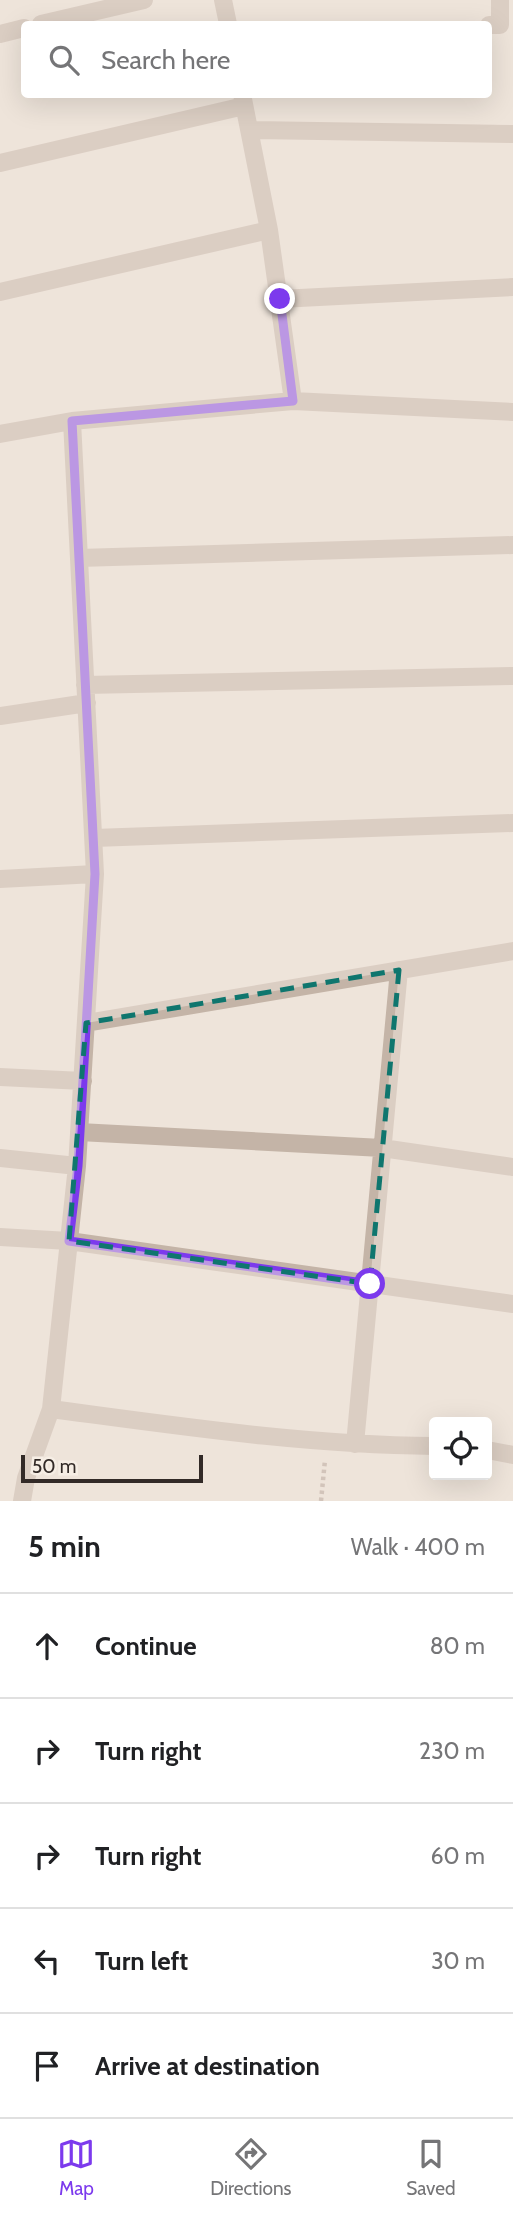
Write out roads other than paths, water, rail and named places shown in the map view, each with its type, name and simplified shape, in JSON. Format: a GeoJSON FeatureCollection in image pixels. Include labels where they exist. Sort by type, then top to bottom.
{"type":"FeatureCollection","features":[{"type":"Feature","properties":{"kind":"street"},"geometry":{"type":"LineString","coordinates":[[54,21],[144,0]]}},
{"type":"Feature","properties":{"kind":"street"},"geometry":{"type":"LineString","coordinates":[[223,0],[227,21]]}},
{"type":"Feature","properties":{"kind":"street"},"geometry":{"type":"LineString","coordinates":[[492,25],[500,25],[500,0]]}},
{"type":"Feature","properties":{"kind":"street"},"geometry":{"type":"LineString","coordinates":[[0,34],[21,30]]}},
{"type":"Feature","properties":{"kind":"street"},"geometry":{"type":"LineString","coordinates":[[0,163],[243,100],[269,230],[293,401]]}},
{"type":"Feature","properties":{"kind":"street"},"geometry":{"type":"LineString","coordinates":[[249,130],[513,134]]}},
{"type":"Feature","properties":{"kind":"street"},"geometry":{"type":"LineString","coordinates":[[0,292],[269,230]]}},
{"type":"Feature","properties":{"kind":"street"},"geometry":{"type":"LineString","coordinates":[[280,299],[513,287]]}},
{"type":"Feature","properties":{"kind":"street"},"geometry":{"type":"LineString","coordinates":[[0,434],[72,421],[293,401],[513,412]]}},
{"type":"Feature","properties":{"kind":"street"},"geometry":{"type":"LineString","coordinates":[[22,1501],[26,1478],[51,1409],[78,1166],[95,874],[72,421]]}},
{"type":"Feature","properties":{"kind":"street"},"geometry":{"type":"LineString","coordinates":[[79,558],[513,545]]}},
{"type":"Feature","properties":{"kind":"street"},"geometry":{"type":"LineString","coordinates":[[0,716],[86,694],[513,676]]}},
{"type":"Feature","properties":{"kind":"street"},"geometry":{"type":"LineString","coordinates":[[94,838],[513,822]]}},
{"type":"Feature","properties":{"kind":"street"},"geometry":{"type":"LineString","coordinates":[[0,879],[95,874]]}},
{"type":"Feature","properties":{"kind":"street"},"geometry":{"type":"LineString","coordinates":[[86,1023],[513,951]]}},
{"type":"Feature","properties":{"kind":"street"},"geometry":{"type":"LineString","coordinates":[[355,1444],[399,970]]}},
{"type":"Feature","properties":{"kind":"street"},"geometry":{"type":"LineString","coordinates":[[0,1077],[83,1081]]}},
{"type":"Feature","properties":{"kind":"street"},"geometry":{"type":"LineString","coordinates":[[79,1132],[383,1148],[513,1167]]}},
{"type":"Feature","properties":{"kind":"street"},"geometry":{"type":"LineString","coordinates":[[0,1158],[78,1166]]}},
{"type":"Feature","properties":{"kind":"street"},"geometry":{"type":"LineString","coordinates":[[0,1237],[69,1241],[513,1304]]}},
{"type":"Feature","properties":{"kind":"street"},"geometry":{"type":"LineString","coordinates":[[51,1409],[239,1434],[355,1444],[429,1446]]}},
{"type":"Feature","properties":{"kind":"street"},"geometry":{"type":"LineString","coordinates":[[492,1451],[513,1455]]}}]}
